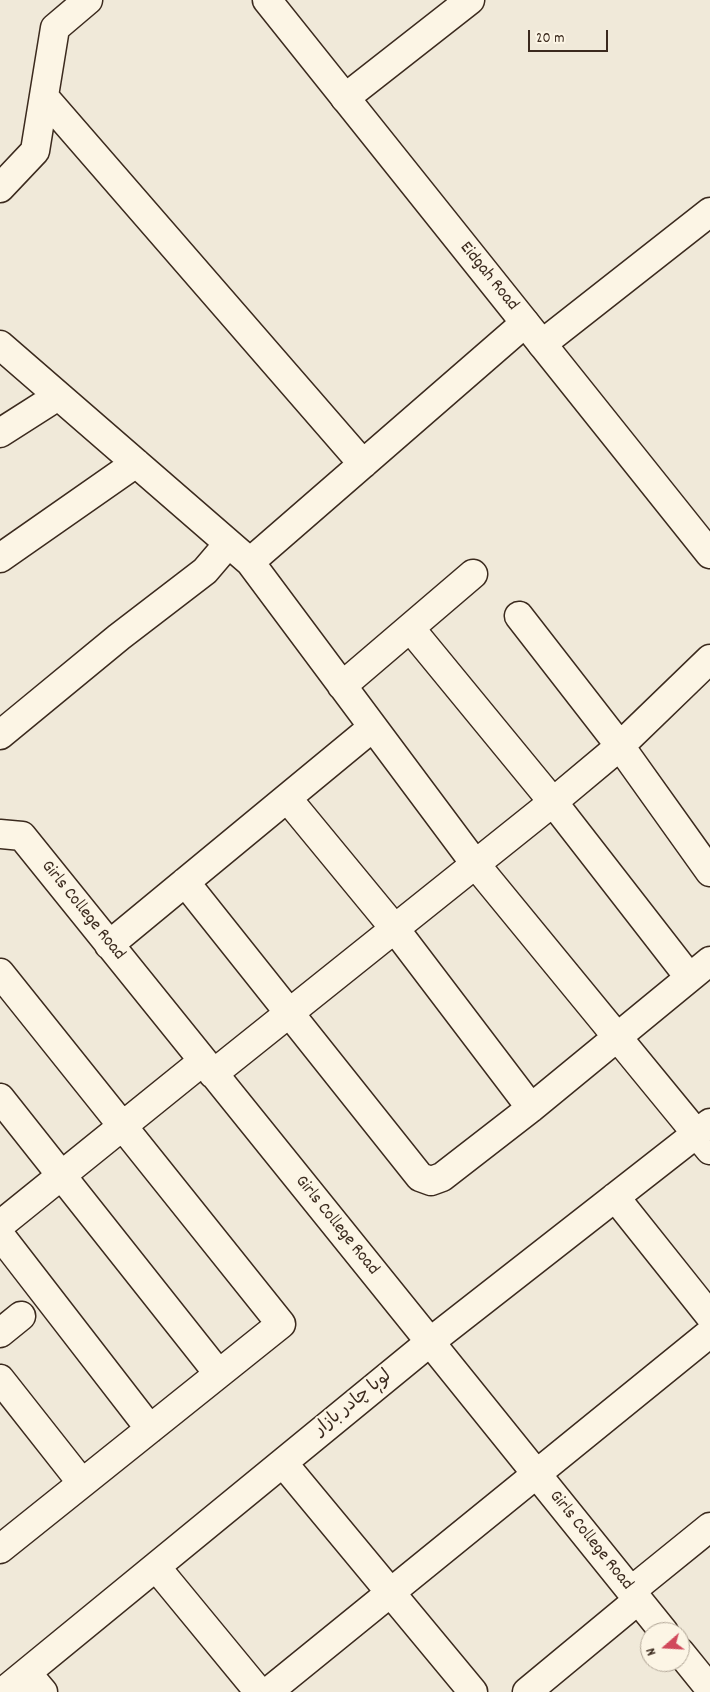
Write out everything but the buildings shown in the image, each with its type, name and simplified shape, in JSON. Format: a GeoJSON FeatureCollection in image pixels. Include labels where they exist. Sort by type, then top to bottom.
{"type":"FeatureCollection","features":[{"type":"Feature","properties":{"kind":"street"},"geometry":{"type":"LineString","coordinates":[[0,188],[34,151],[45,98],[55,28],[88,0]]}},
{"type":"Feature","properties":{"kind":"street","name":"Eidgah Road"},"geometry":{"type":"LineString","coordinates":[[267,0],[710,554]]}},
{"type":"Feature","properties":{"kind":"street"},"geometry":{"type":"LineString","coordinates":[[345,98],[470,0]]}},
{"type":"Feature","properties":{"kind":"street"},"geometry":{"type":"LineString","coordinates":[[45,98],[363,464]]}},
{"type":"Feature","properties":{"kind":"street"},"geometry":{"type":"LineString","coordinates":[[542,344],[710,212]]}},
{"type":"Feature","properties":{"kind":"street"},"geometry":{"type":"LineString","coordinates":[[250,562],[525,323]]}},
{"type":"Feature","properties":{"kind":"street"},"geometry":{"type":"LineString","coordinates":[[0,345],[250,562],[476,865],[617,1037],[705,1136]]}},
{"type":"Feature","properties":{"kind":"street"},"geometry":{"type":"LineString","coordinates":[[0,433],[58,396]]}},
{"type":"Feature","properties":{"kind":"street"},"geometry":{"type":"LineString","coordinates":[[0,558],[136,463]]}},
{"type":"Feature","properties":{"kind":"street"},"geometry":{"type":"LineString","coordinates":[[0,735],[119,637],[205,571],[228,544]]}},
{"type":"Feature","properties":{"kind":"street"},"geometry":{"type":"LineString","coordinates":[[342,686],[473,574]]}},
{"type":"Feature","properties":{"kind":"street"},"geometry":{"type":"LineString","coordinates":[[519,616],[620,746],[710,871]]}},
{"type":"Feature","properties":{"kind":"street"},"geometry":{"type":"LineString","coordinates":[[185,882],[420,1177],[431,1181],[442,1177],[531,1108],[700,969],[553,802],[410,628]]}},
{"type":"Feature","properties":{"kind":"street"},"geometry":{"type":"LineString","coordinates":[[0,1225],[122,1126],[291,1014],[620,746],[710,658]]}},
{"type":"Feature","properties":{"kind":"street"},"geometry":{"type":"LineString","coordinates":[[109,945],[373,727]]}},
{"type":"Feature","properties":{"kind":"street"},"geometry":{"type":"LineString","coordinates":[[287,798],[395,930],[531,1108]]}},
{"type":"Feature","properties":{"kind":"street","name":"Girls College Road"},"geometry":{"type":"LineString","coordinates":[[0,834],[22,836],[656,1622]]}},
{"type":"Feature","properties":{"kind":"street"},"geometry":{"type":"LineString","coordinates":[[0,973],[281,1324],[82,1483],[4,1537]]}},
{"type":"Feature","properties":{"kind":"street"},"geometry":{"type":"LineString","coordinates":[[0,1098],[218,1373]]}},
{"type":"Feature","properties":{"kind":"street","name":"لوہا چادر بازار"},"geometry":{"type":"LineString","coordinates":[[3,1692],[35,1682],[156,1567],[430,1342],[615,1197],[705,1136]]}},
{"type":"Feature","properties":{"kind":"street"},"geometry":{"type":"LineString","coordinates":[[615,1197],[710,1316]]}},
{"type":"Feature","properties":{"kind":"street"},"geometry":{"type":"LineString","coordinates":[[0,1235],[150,1429]]}},
{"type":"Feature","properties":{"kind":"street"},"geometry":{"type":"LineString","coordinates":[[0,1333],[21,1316]]}},
{"type":"Feature","properties":{"kind":"street"},"geometry":{"type":"LineString","coordinates":[[268,1692],[710,1333]]}},
{"type":"Feature","properties":{"kind":"street"},"geometry":{"type":"LineString","coordinates":[[0,1379],[82,1483]]}},
{"type":"Feature","properties":{"kind":"street"},"geometry":{"type":"LineString","coordinates":[[283,1463],[473,1692]]}},
{"type":"Feature","properties":{"kind":"street"},"geometry":{"type":"LineString","coordinates":[[527,1692],[710,1528]]}},
{"type":"Feature","properties":{"kind":"street"},"geometry":{"type":"LineString","coordinates":[[156,1567],[259,1692]]}},
{"type":"Feature","properties":{"kind":"street"},"geometry":{"type":"LineString","coordinates":[[690,1664],[710,1689]]}}]}
